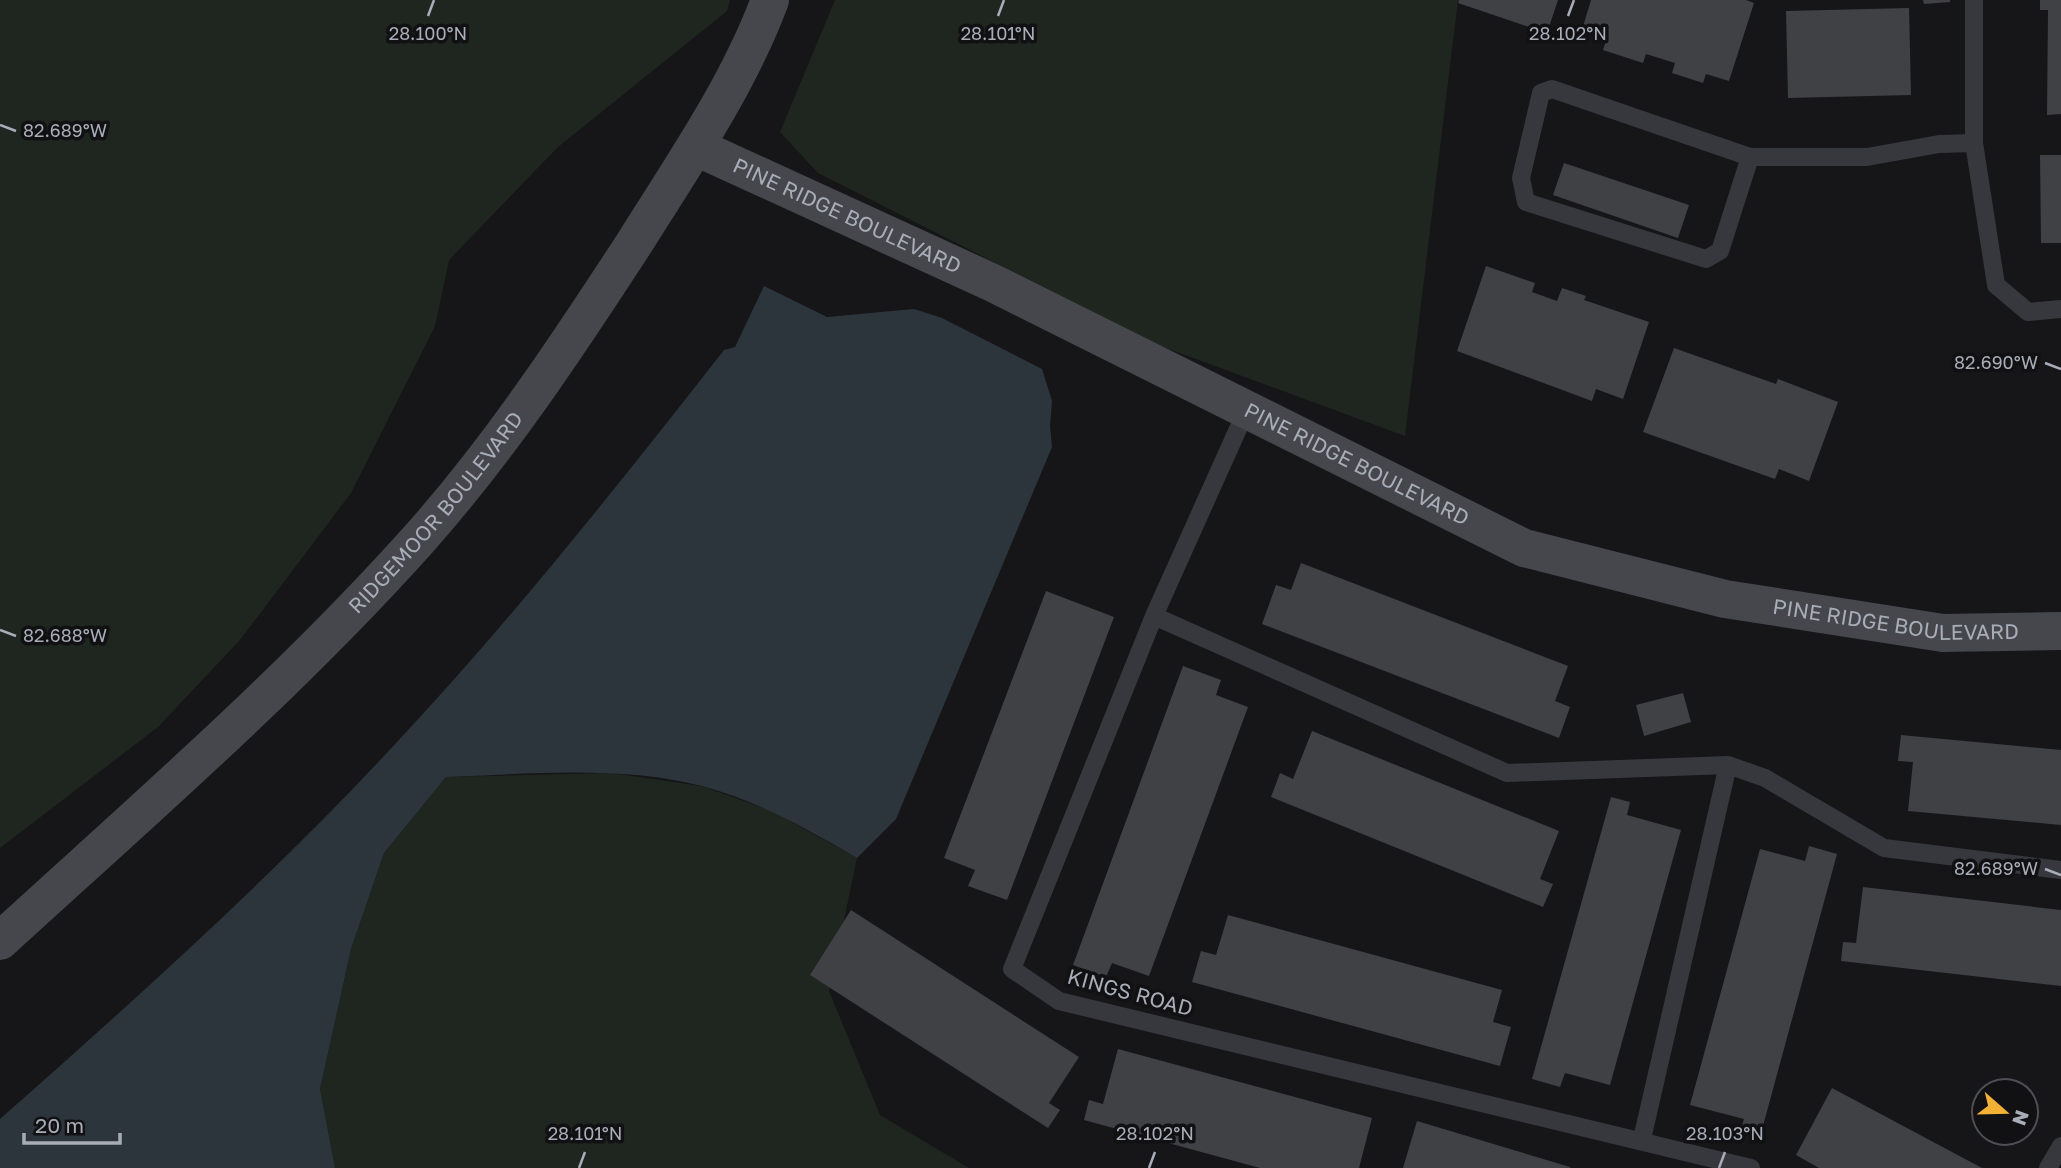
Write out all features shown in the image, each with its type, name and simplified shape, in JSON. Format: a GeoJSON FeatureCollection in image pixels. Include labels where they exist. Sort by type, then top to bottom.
{"type":"FeatureCollection","features":[{"type":"Feature","properties":{"kind":"street","name":"RIDGEMOOR BOULEVARD"},"geometry":{"type":"LineString","coordinates":[[0,941],[310,656],[419,538],[517,419],[696,147],[758,32],[770,0]]}},
{"type":"Feature","properties":{"kind":"street","name":"PINE RIDGE BOULEVARD"},"geometry":{"type":"LineString","coordinates":[[696,147],[993,283],[1524,548],[1725,598],[1943,633],[2061,631]]}},
{"type":"Feature","properties":{"kind":"lane"},"geometry":{"type":"LineString","coordinates":[[1974,0],[1974,143],[1996,285],[2028,312],[2061,309]]}},
{"type":"Feature","properties":{"kind":"lane"},"geometry":{"type":"LineString","coordinates":[[1750,157],[1720,251],[1706,259],[1526,202],[1521,178],[1541,93],[1552,89],[1750,157],[1867,157],[1939,144],[1974,143]]}},
{"type":"Feature","properties":{"kind":"lane","name":"KINGS ROAD"},"geometry":{"type":"LineString","coordinates":[[1247,410],[1154,616],[1012,969],[1059,1001],[1642,1139],[1751,1168]]}},
{"type":"Feature","properties":{"kind":"lane"},"geometry":{"type":"LineString","coordinates":[[1154,616],[1507,773],[1728,765],[1765,778],[1884,848],[2061,870]]}},
{"type":"Feature","properties":{"kind":"lane"},"geometry":{"type":"LineString","coordinates":[[1642,1139],[1728,765]]}},
{"type":"Feature","properties":{"kind":"lane"},"geometry":{"type":"LineString","coordinates":[[2048,1168],[2061,1146]]}},
{"type":"Feature","properties":{"kind":"shaded area"},"geometry":{"type":"Polygon","coordinates":[[[0,0],[730,0],[727,11],[558,147],[449,260],[435,326],[351,493],[240,640],[158,727],[0,848],[0,0]]]}},
{"type":"Feature","properties":{"kind":"shaded area"},"geometry":{"type":"Polygon","coordinates":[[[835,0],[1458,0],[1405,436],[1158,345],[818,173],[780,132],[835,0]]]}},
{"type":"Feature","properties":{"kind":"shaded area"},"geometry":{"type":"Polygon","coordinates":[[[764,286],[827,317],[914,309],[942,318],[1042,369],[1052,401],[1052,447],[896,819],[857,858],[763,808],[723,792],[671,779],[575,772],[446,777],[384,853],[351,949],[320,1089],[335,1168],[0,1168],[0,1119],[253,888],[397,742],[524,599],[724,350],[735,347],[764,286]]]}},
{"type":"Feature","properties":{"kind":"shaded area"},"geometry":{"type":"Polygon","coordinates":[[[611,773],[701,786],[770,810],[857,858],[829,991],[880,1115],[969,1168],[335,1168],[320,1089],[351,949],[384,853],[446,777],[611,773]]]}},
{"type":"Feature","properties":{"kind":"building"},"geometry":{"type":"Polygon","coordinates":[[[1459,0],[1558,0],[1547,33],[1458,3],[1459,0]]]}},
{"type":"Feature","properties":{"kind":"building"},"geometry":{"type":"Polygon","coordinates":[[[1591,0],[1746,0],[1754,3],[1729,81],[1706,74],[1703,83],[1672,73],[1675,63],[1646,54],[1643,63],[1603,50],[1607,38],[1582,30],[1591,0]]]}},
{"type":"Feature","properties":{"kind":"building"},"geometry":{"type":"Polygon","coordinates":[[[1923,0],[1950,0],[1950,2],[1924,4],[1923,0]]]}},
{"type":"Feature","properties":{"kind":"building"},"geometry":{"type":"Polygon","coordinates":[[[2040,0],[2061,0],[2061,114],[2047,115],[2048,10],[2040,10],[2040,0]]]}},
{"type":"Feature","properties":{"kind":"building"},"geometry":{"type":"Polygon","coordinates":[[[1909,8],[1911,95],[1788,98],[1786,11],[1909,8]]]}},
{"type":"Feature","properties":{"kind":"building"},"geometry":{"type":"Polygon","coordinates":[[[2040,155],[2061,155],[2061,243],[2041,243],[2040,155]]]}},
{"type":"Feature","properties":{"kind":"building"},"geometry":{"type":"Polygon","coordinates":[[[1564,163],[1689,205],[1678,238],[1553,195],[1564,163]]]}},
{"type":"Feature","properties":{"kind":"building"},"geometry":{"type":"Polygon","coordinates":[[[1486,266],[1535,283],[1532,292],[1557,301],[1562,288],[1586,296],[1584,300],[1649,322],[1623,399],[1596,389],[1592,401],[1457,351],[1486,266]]]}},
{"type":"Feature","properties":{"kind":"building"},"geometry":{"type":"Polygon","coordinates":[[[1674,348],[1776,384],[1778,379],[1838,402],[1809,481],[1779,469],[1775,479],[1643,432],[1674,348]]]}},
{"type":"Feature","properties":{"kind":"building"},"geometry":{"type":"Polygon","coordinates":[[[1301,563],[1568,666],[1555,701],[1570,707],[1559,738],[1262,624],[1276,585],[1291,590],[1301,563]]]}},
{"type":"Feature","properties":{"kind":"building"},"geometry":{"type":"Polygon","coordinates":[[[1046,591],[1114,617],[1007,900],[968,886],[975,870],[944,858],[1046,591]]]}},
{"type":"Feature","properties":{"kind":"building"},"geometry":{"type":"Polygon","coordinates":[[[1183,666],[1221,680],[1216,695],[1248,707],[1149,976],[1112,963],[1106,977],[1073,965],[1183,666]]]}},
{"type":"Feature","properties":{"kind":"building"},"geometry":{"type":"Polygon","coordinates":[[[1683,693],[1691,722],[1644,736],[1636,705],[1683,693]]]}},
{"type":"Feature","properties":{"kind":"building"},"geometry":{"type":"Polygon","coordinates":[[[1312,731],[1559,831],[1540,879],[1553,884],[1543,907],[1271,797],[1280,773],[1293,779],[1312,731]]]}},
{"type":"Feature","properties":{"kind":"building"},"geometry":{"type":"Polygon","coordinates":[[[1901,735],[2061,750],[2061,825],[1908,811],[1913,762],[1898,761],[1901,735]]]}},
{"type":"Feature","properties":{"kind":"building"},"geometry":{"type":"Polygon","coordinates":[[[1611,797],[1630,802],[1627,815],[1681,830],[1610,1085],[1565,1073],[1560,1087],[1532,1079],[1611,797]]]}},
{"type":"Feature","properties":{"kind":"building"},"geometry":{"type":"Polygon","coordinates":[[[1809,846],[1837,854],[1760,1137],[1740,1132],[1744,1119],[1690,1105],[1760,849],[1805,861],[1809,846]]]}},
{"type":"Feature","properties":{"kind":"building"},"geometry":{"type":"Polygon","coordinates":[[[1863,887],[2061,910],[2061,986],[1841,961],[1843,942],[1856,943],[1863,887]]]}},
{"type":"Feature","properties":{"kind":"building"},"geometry":{"type":"Polygon","coordinates":[[[851,910],[1079,1057],[1049,1103],[1060,1110],[1048,1128],[810,975],[851,910]]]}},
{"type":"Feature","properties":{"kind":"building"},"geometry":{"type":"Polygon","coordinates":[[[1228,915],[1502,990],[1493,1022],[1511,1027],[1500,1066],[1192,982],[1201,951],[1216,955],[1228,915]]]}},
{"type":"Feature","properties":{"kind":"building"},"geometry":{"type":"Polygon","coordinates":[[[1118,1049],[1372,1118],[1359,1168],[1260,1168],[1084,1120],[1089,1100],[1103,1104],[1118,1049]]]}},
{"type":"Feature","properties":{"kind":"building"},"geometry":{"type":"Polygon","coordinates":[[[1832,1088],[1982,1168],[1819,1168],[1796,1155],[1832,1088]]]}},
{"type":"Feature","properties":{"kind":"building"},"geometry":{"type":"Polygon","coordinates":[[[1417,1121],[1570,1167],[1570,1168],[1403,1168],[1417,1121]]]}}]}
